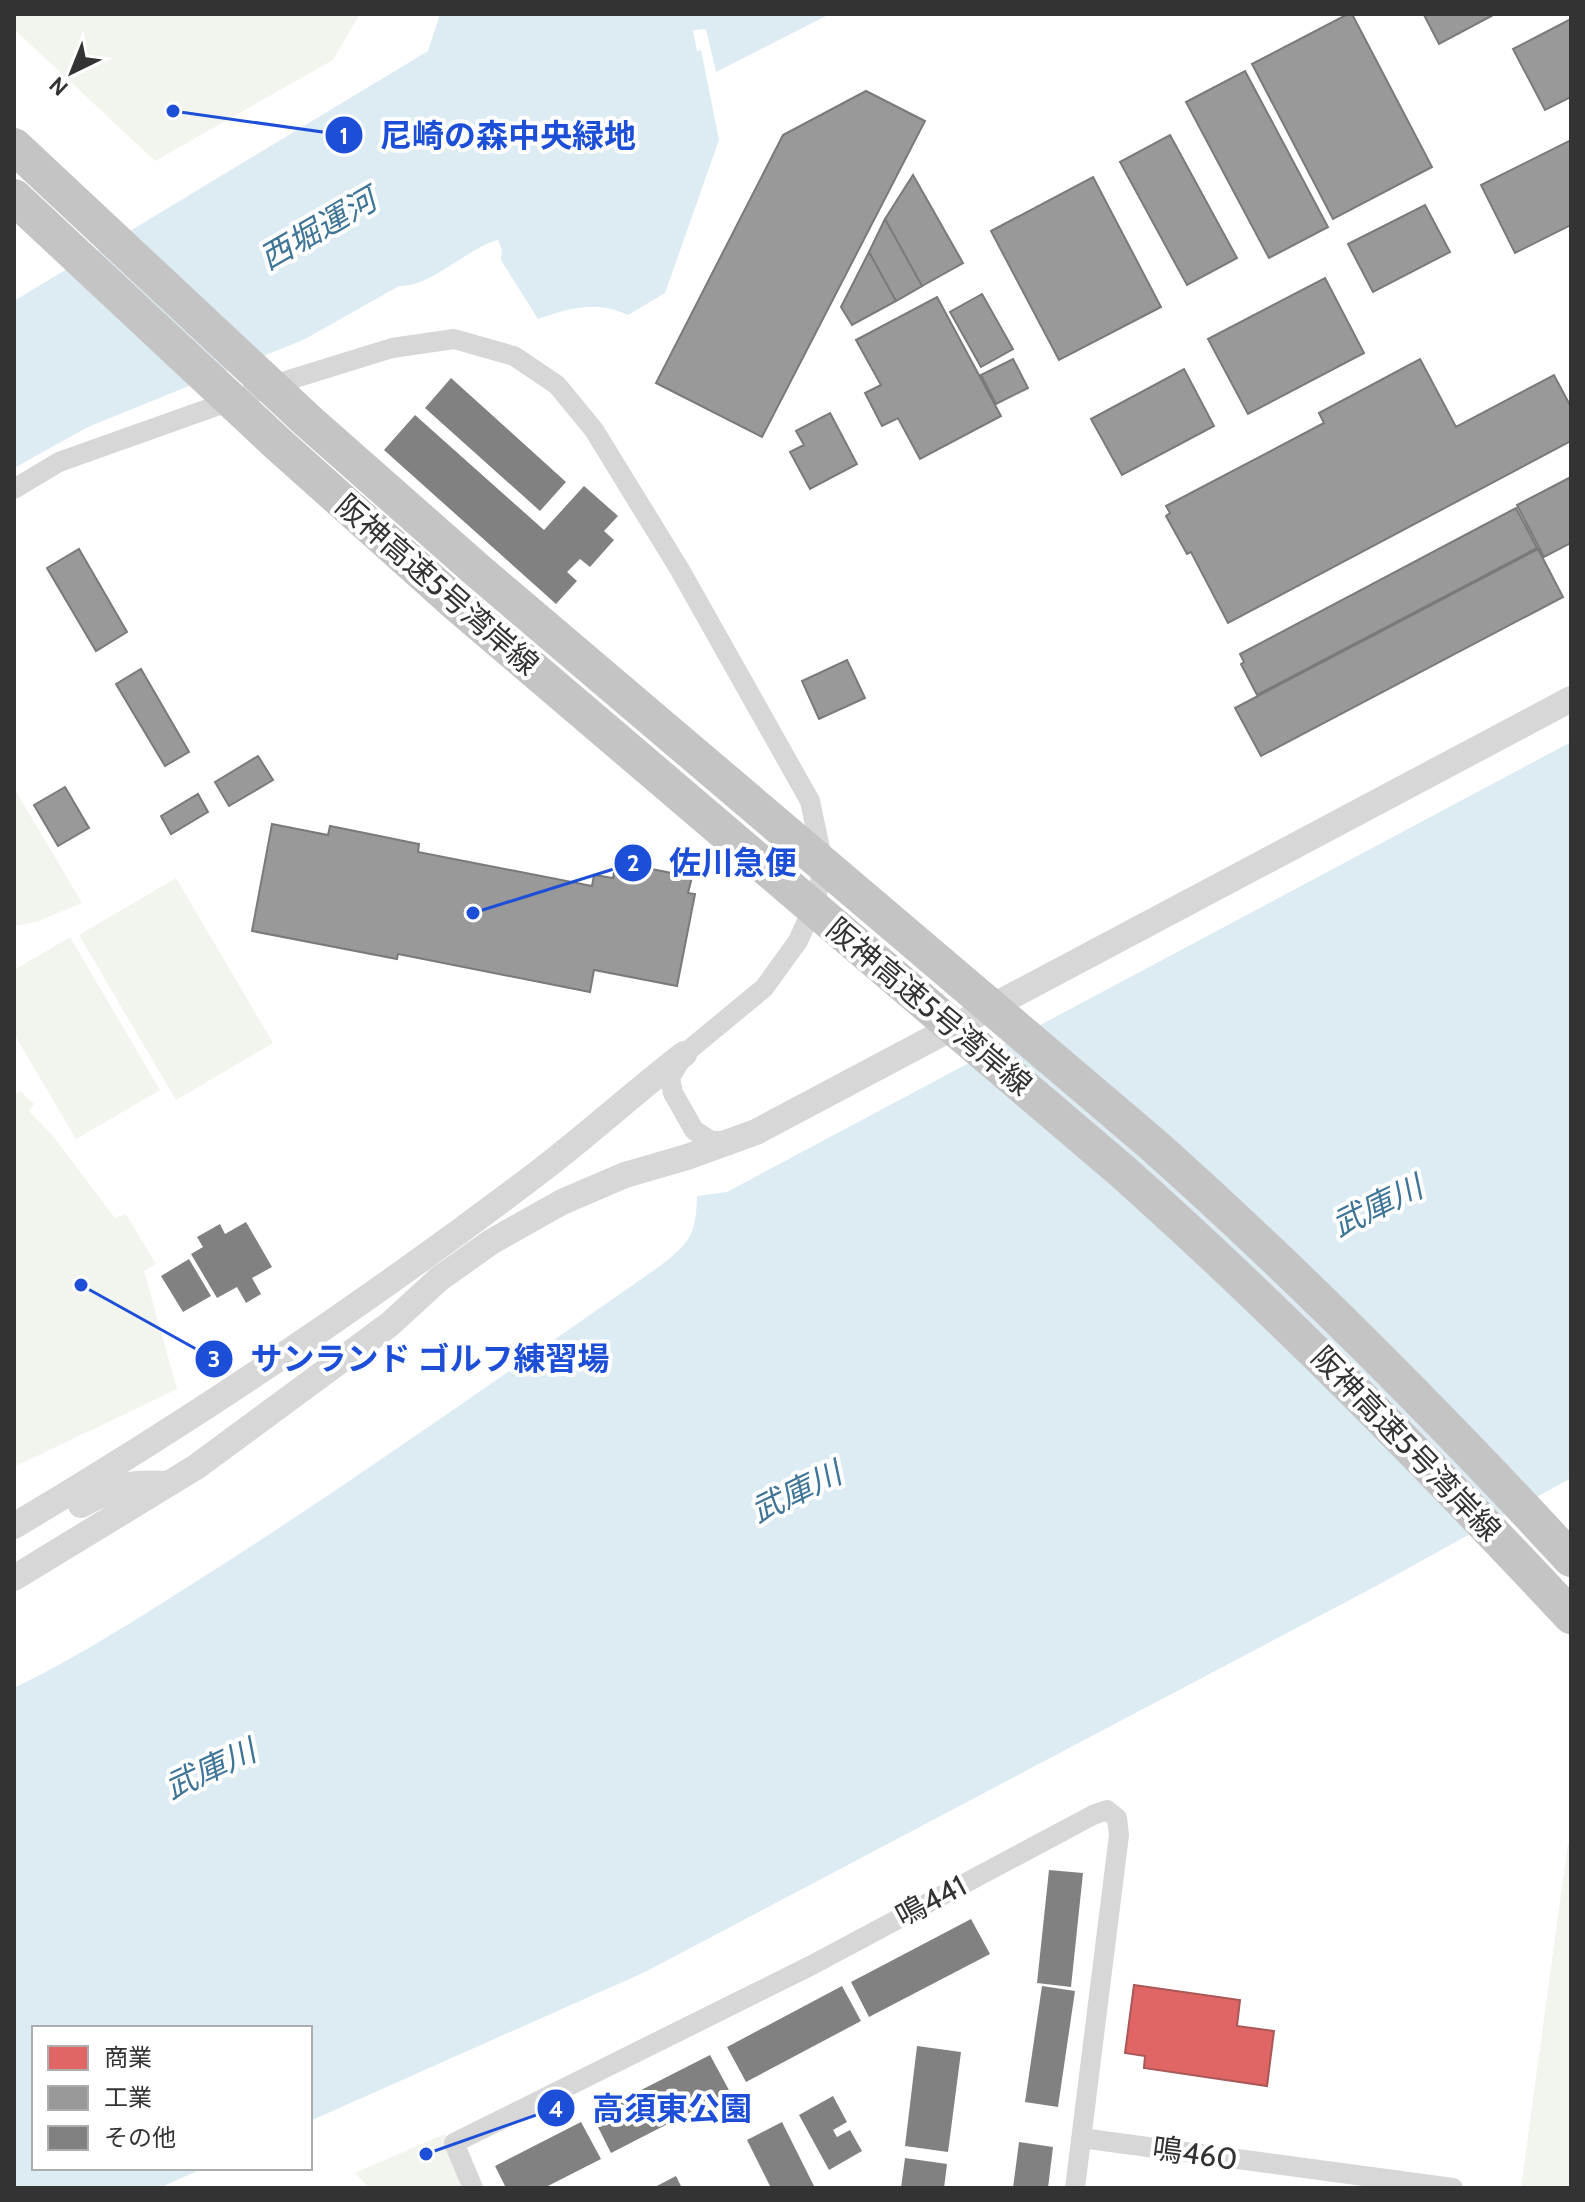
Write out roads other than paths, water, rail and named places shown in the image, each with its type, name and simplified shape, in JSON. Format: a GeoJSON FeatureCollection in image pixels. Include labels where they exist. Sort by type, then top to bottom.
{"type":"FeatureCollection","features":[{"type":"Feature","properties":{"kind":"highway","name":"阪神高速5号湾岸線"},"geometry":{"type":"LineString","coordinates":[[14,146],[341,451],[1140,1133],[1238,1221],[1419,1398],[1571,1559]]}},
{"type":"Feature","properties":{"kind":"highway","name":"阪神高速5号湾岸線"},"geometry":{"type":"LineString","coordinates":[[14,197],[277,443],[458,605],[1213,1252],[1388,1423],[1571,1616]]}},
{"type":"Feature","properties":{"kind":"street"},"geometry":{"type":"LineString","coordinates":[[14,489],[59,462],[292,379],[392,348],[454,339],[514,356],[557,385],[594,430],[680,570],[810,801],[824,867],[813,908],[798,941],[764,988],[546,1167],[443,1243],[133,1455],[14,1526]]}},
{"type":"Feature","properties":{"kind":"street"},"geometry":{"type":"LineString","coordinates":[[14,1578],[168,1484],[270,1415],[390,1324],[439,1279],[491,1242],[562,1202],[625,1175],[756,1132],[1571,699]]}},
{"type":"Feature","properties":{"kind":"street"},"geometry":{"type":"LineString","coordinates":[[684,1054],[670,1078],[673,1093],[694,1130],[711,1141],[733,1141]]}},
{"type":"Feature","properties":{"kind":"street"},"geometry":{"type":"LineString","coordinates":[[14,1543],[117,1486],[132,1482],[168,1484]]}},
{"type":"Feature","properties":{"kind":"street","name":"鳴441"},"geometry":{"type":"LineString","coordinates":[[473,2188],[454,2143],[812,1965],[1107,1810],[1117,1818],[1119,1835],[1075,2188]]}},
{"type":"Feature","properties":{"kind":"street","name":"鳴460"},"geometry":{"type":"LineString","coordinates":[[1081,2138],[1453,2188]]}},
{"type":"Feature","properties":{"kind":"water","name":"西堀運河"},"geometry":{"type":"Polygon","coordinates":[[[440,14],[830,14],[716,72],[706,29],[693,30],[697,51],[701,50],[719,140],[665,293],[628,315],[605,308],[583,307],[538,319],[501,260],[502,250],[498,240],[424,280],[399,286],[305,339],[88,427],[14,468],[14,301],[428,51],[440,14]]]}},
{"type":"Feature","properties":{"kind":"water","name":"武庫川"},"geometry":{"type":"Polygon","coordinates":[[[1571,742],[1571,1478],[1378,1585],[645,1972],[312,2120],[312,2026],[32,2026],[32,2170],[200,2170],[159,2188],[14,2188],[14,1688],[98,1642],[233,1558],[660,1266],[689,1237],[695,1220],[697,1196],[727,1192],[1571,742]]]}},
{"type":"Feature","properties":{"kind":"place","name":"尼崎の森中央緑地"},"geometry":{"type":"Point","coordinates":[173,111]}},
{"type":"Feature","properties":{"kind":"place","name":"佐川急便"},"geometry":{"type":"Point","coordinates":[473,913]}},
{"type":"Feature","properties":{"kind":"place","name":"サンランド ゴルフ練習場"},"geometry":{"type":"Point","coordinates":[81,1285]}},
{"type":"Feature","properties":{"kind":"place","name":"高須東公園"},"geometry":{"type":"Point","coordinates":[426,2154]}}]}
